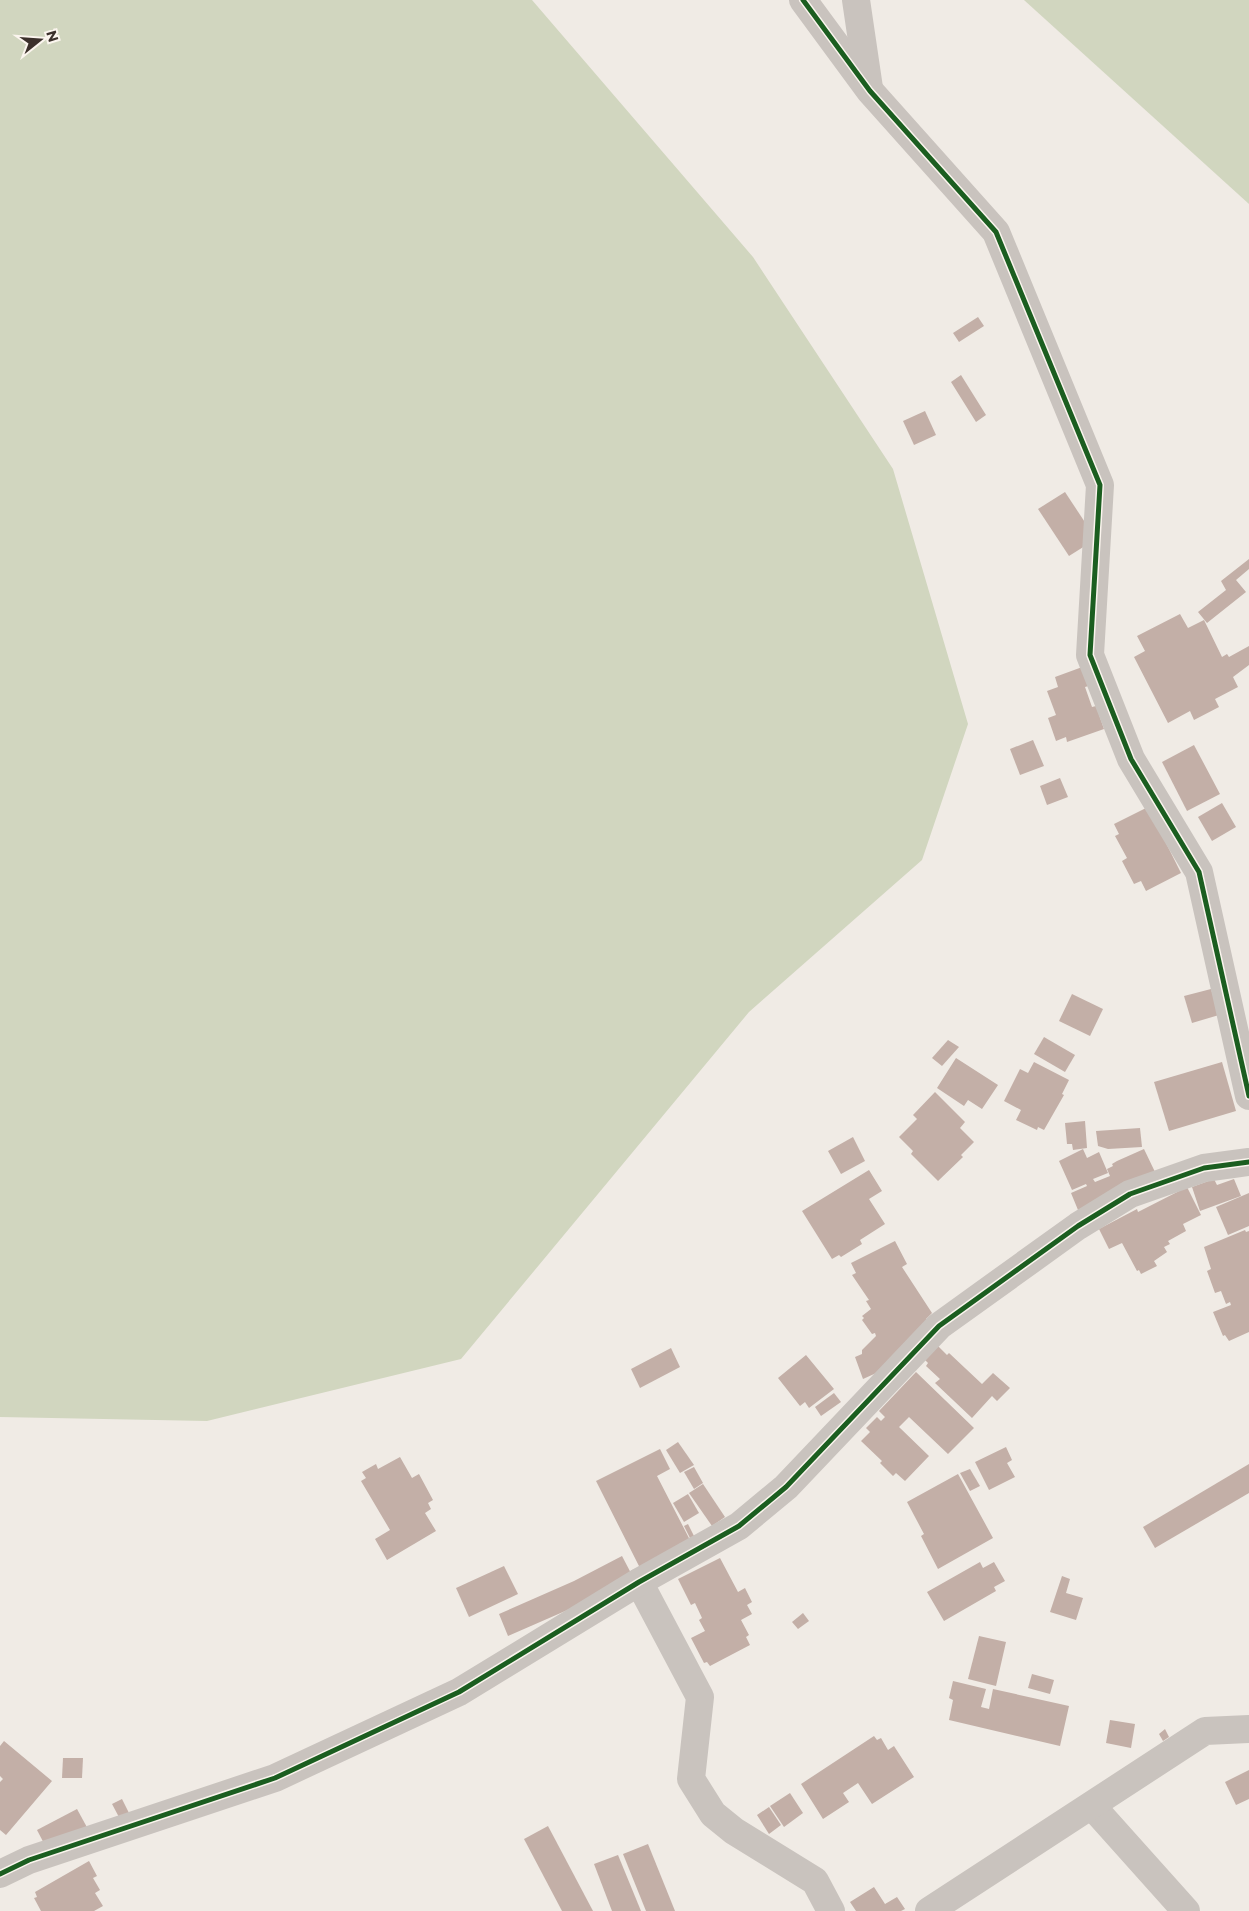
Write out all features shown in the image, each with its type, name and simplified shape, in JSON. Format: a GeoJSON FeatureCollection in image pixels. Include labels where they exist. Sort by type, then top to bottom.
{"type":"FeatureCollection","features":[{"type":"Feature","properties":{"kind":"street"},"geometry":{"type":"LineString","coordinates":[[803,0],[870,91],[996,232],[1100,485],[1090,655],[1131,759],[1199,872],[1249,1096]]}},
{"type":"Feature","properties":{"kind":"street"},"geometry":{"type":"LineString","coordinates":[[856,0],[870,91]]}},
{"type":"Feature","properties":{"kind":"street"},"geometry":{"type":"LineString","coordinates":[[0,1874],[29,1860],[275,1778],[459,1692],[639,1582],[739,1526],[786,1487],[939,1326],[1078,1226],[1130,1194],[1204,1168],[1249,1162]]}},
{"type":"Feature","properties":{"kind":"street"},"geometry":{"type":"LineString","coordinates":[[639,1582],[700,1697],[691,1779],[713,1814],[734,1831],[815,1881],[831,1911]]}},
{"type":"Feature","properties":{"kind":"street"},"geometry":{"type":"LineString","coordinates":[[929,1911],[1205,1731],[1249,1729]]}},
{"type":"Feature","properties":{"kind":"street"},"geometry":{"type":"LineString","coordinates":[[1092,1806],[1186,1911]]}},
{"type":"Feature","properties":{"kind":"green space"},"geometry":{"type":"Polygon","coordinates":[[[0,0],[532,0],[753,257],[893,469],[968,724],[922,860],[749,1012],[461,1359],[207,1421],[0,1417],[0,0]]]}},
{"type":"Feature","properties":{"kind":"green space"},"geometry":{"type":"Polygon","coordinates":[[[1024,0],[1249,0],[1249,204],[1024,0]]]}},
{"type":"Feature","properties":{"kind":"building"},"geometry":{"type":"Polygon","coordinates":[[[978,317],[984,326],[959,342],[953,333],[978,317]]]}},
{"type":"Feature","properties":{"kind":"building"},"geometry":{"type":"Polygon","coordinates":[[[961,375],[986,415],[976,422],[951,382],[961,375]]]}},
{"type":"Feature","properties":{"kind":"building"},"geometry":{"type":"Polygon","coordinates":[[[925,411],[936,435],[914,445],[903,421],[925,411]]]}},
{"type":"Feature","properties":{"kind":"building"},"geometry":{"type":"Polygon","coordinates":[[[1065,492],[1096,539],[1069,556],[1038,509],[1065,492]]]}},
{"type":"Feature","properties":{"kind":"building"},"geometry":{"type":"Polygon","coordinates":[[[1249,559],[1249,569],[1236,580],[1246,592],[1207,623],[1198,612],[1226,590],[1221,581],[1249,559]]]}},
{"type":"Feature","properties":{"kind":"building"},"geometry":{"type":"Polygon","coordinates":[[[1180,614],[1188,628],[1204,620],[1222,657],[1227,654],[1229,657],[1249,646],[1249,665],[1233,677],[1238,687],[1215,699],[1219,707],[1194,720],[1190,711],[1168,723],[1134,657],[1145,651],[1137,636],[1180,614]]]}},
{"type":"Feature","properties":{"kind":"building"},"geometry":{"type":"Polygon","coordinates":[[[1085,666],[1092,685],[1085,687],[1092,707],[1096,706],[1104,729],[1067,742],[1066,737],[1056,741],[1048,718],[1056,715],[1047,691],[1058,687],[1055,677],[1085,666]]]}},
{"type":"Feature","properties":{"kind":"building"},"geometry":{"type":"Polygon","coordinates":[[[1033,740],[1044,766],[1020,775],[1010,749],[1033,740]]]}},
{"type":"Feature","properties":{"kind":"building"},"geometry":{"type":"Polygon","coordinates":[[[1194,745],[1220,794],[1187,811],[1162,762],[1194,745]]]}},
{"type":"Feature","properties":{"kind":"building"},"geometry":{"type":"Polygon","coordinates":[[[1060,778],[1068,797],[1047,805],[1040,786],[1060,778]]]}},
{"type":"Feature","properties":{"kind":"building"},"geometry":{"type":"Polygon","coordinates":[[[1222,803],[1236,827],[1212,841],[1198,817],[1222,803]]]}},
{"type":"Feature","properties":{"kind":"building"},"geometry":{"type":"Polygon","coordinates":[[[1148,807],[1181,873],[1146,891],[1141,881],[1134,884],[1122,861],[1127,858],[1115,836],[1119,834],[1114,824],[1148,807]]]}},
{"type":"Feature","properties":{"kind":"building"},"geometry":{"type":"Polygon","coordinates":[[[1211,989],[1219,1015],[1192,1023],[1184,996],[1211,989]]]}},
{"type":"Feature","properties":{"kind":"building"},"geometry":{"type":"Polygon","coordinates":[[[1072,994],[1103,1009],[1090,1036],[1059,1021],[1072,994]]]}},
{"type":"Feature","properties":{"kind":"building"},"geometry":{"type":"Polygon","coordinates":[[[1044,1037],[1075,1055],[1065,1072],[1034,1054],[1044,1037]]]}},
{"type":"Feature","properties":{"kind":"building"},"geometry":{"type":"Polygon","coordinates":[[[948,1040],[959,1047],[942,1066],[932,1058],[948,1040]]]}},
{"type":"Feature","properties":{"kind":"building"},"geometry":{"type":"Polygon","coordinates":[[[956,1058],[998,1085],[982,1109],[968,1100],[964,1106],[937,1088],[956,1058]]]}},
{"type":"Feature","properties":{"kind":"building"},"geometry":{"type":"Polygon","coordinates":[[[1034,1062],[1069,1080],[1062,1094],[1064,1095],[1044,1130],[1038,1127],[1037,1130],[1016,1120],[1021,1110],[1004,1101],[1020,1069],[1028,1073],[1034,1062]]]}},
{"type":"Feature","properties":{"kind":"building"},"geometry":{"type":"Polygon","coordinates":[[[1222,1062],[1236,1111],[1169,1131],[1154,1082],[1222,1062]]]}},
{"type":"Feature","properties":{"kind":"building"},"geometry":{"type":"Polygon","coordinates":[[[935,1092],[965,1122],[960,1128],[974,1142],[961,1155],[963,1157],[938,1181],[911,1154],[913,1151],[899,1137],[917,1119],[913,1115],[935,1092]]]}},
{"type":"Feature","properties":{"kind":"building"},"geometry":{"type":"Polygon","coordinates":[[[1085,1121],[1087,1148],[1073,1150],[1072,1144],[1067,1144],[1065,1123],[1085,1121]]]}},
{"type":"Feature","properties":{"kind":"building"},"geometry":{"type":"Polygon","coordinates":[[[1140,1128],[1142,1147],[1108,1149],[1098,1146],[1096,1131],[1140,1128]]]}},
{"type":"Feature","properties":{"kind":"building"},"geometry":{"type":"Polygon","coordinates":[[[853,1137],[865,1161],[841,1174],[828,1151],[853,1137]]]}},
{"type":"Feature","properties":{"kind":"building"},"geometry":{"type":"Polygon","coordinates":[[[1083,1149],[1087,1158],[1099,1152],[1108,1173],[1093,1179],[1095,1182],[1110,1176],[1107,1169],[1113,1166],[1112,1164],[1144,1149],[1155,1172],[1078,1210],[1071,1193],[1087,1186],[1086,1184],[1072,1190],[1059,1161],[1083,1149]]]}},
{"type":"Feature","properties":{"kind":"building"},"geometry":{"type":"Polygon","coordinates":[[[869,1170],[882,1191],[869,1199],[885,1224],[860,1240],[862,1244],[841,1257],[839,1255],[832,1259],[802,1211],[869,1170]]]}},
{"type":"Feature","properties":{"kind":"building"},"geometry":{"type":"Polygon","coordinates":[[[1214,1179],[1217,1185],[1234,1179],[1241,1196],[1200,1211],[1192,1187],[1214,1179]]]}},
{"type":"Feature","properties":{"kind":"building"},"geometry":{"type":"Polygon","coordinates":[[[1187,1187],[1201,1215],[1183,1224],[1186,1231],[1168,1241],[1170,1244],[1164,1247],[1167,1252],[1154,1261],[1157,1266],[1141,1274],[1139,1270],[1137,1271],[1122,1243],[1109,1249],[1099,1229],[1137,1209],[1138,1212],[1187,1187]]]}},
{"type":"Feature","properties":{"kind":"building"},"geometry":{"type":"Polygon","coordinates":[[[1249,1193],[1249,1226],[1228,1235],[1216,1207],[1249,1193]]]}},
{"type":"Feature","properties":{"kind":"building"},"geometry":{"type":"Polygon","coordinates":[[[1245,1230],[1246,1232],[1249,1231],[1249,1332],[1229,1341],[1225,1335],[1223,1336],[1213,1312],[1231,1305],[1230,1302],[1226,1304],[1221,1291],[1215,1293],[1207,1271],[1211,1269],[1204,1247],[1245,1230]]]}},
{"type":"Feature","properties":{"kind":"building"},"geometry":{"type":"Polygon","coordinates":[[[895,1241],[907,1264],[902,1267],[932,1313],[926,1319],[928,1321],[883,1370],[863,1379],[855,1357],[862,1354],[862,1350],[876,1336],[875,1333],[872,1334],[862,1320],[864,1318],[862,1316],[871,1309],[866,1301],[869,1300],[852,1275],[856,1273],[851,1263],[895,1241]]]}},
{"type":"Feature","properties":{"kind":"building"},"geometry":{"type":"Polygon","coordinates":[[[937,1345],[947,1355],[949,1353],[982,1384],[993,1373],[1010,1388],[997,1401],[992,1396],[972,1418],[935,1383],[940,1379],[926,1366],[928,1363],[924,1359],[937,1345]]]}},
{"type":"Feature","properties":{"kind":"building"},"geometry":{"type":"Polygon","coordinates":[[[671,1348],[680,1367],[640,1388],[631,1369],[671,1348]]]}},
{"type":"Feature","properties":{"kind":"building"},"geometry":{"type":"Polygon","coordinates":[[[806,1355],[834,1389],[809,1408],[805,1402],[800,1406],[778,1378],[806,1355]]]}},
{"type":"Feature","properties":{"kind":"building"},"geometry":{"type":"Polygon","coordinates":[[[916,1372],[974,1428],[948,1454],[909,1417],[899,1427],[929,1456],[905,1481],[896,1473],[893,1476],[880,1463],[882,1461],[861,1441],[870,1432],[866,1428],[877,1417],[881,1421],[885,1417],[879,1411],[916,1372]]]}},
{"type":"Feature","properties":{"kind":"building"},"geometry":{"type":"Polygon","coordinates":[[[834,1393],[841,1402],[821,1416],[815,1407],[834,1393]]]}},
{"type":"Feature","properties":{"kind":"building"},"geometry":{"type":"Polygon","coordinates":[[[678,1442],[694,1465],[680,1473],[666,1450],[678,1442]]]}},
{"type":"Feature","properties":{"kind":"building"},"geometry":{"type":"Polygon","coordinates":[[[1006,1447],[1012,1460],[1007,1463],[1015,1477],[989,1490],[975,1462],[1006,1447]]]}},
{"type":"Feature","properties":{"kind":"building"},"geometry":{"type":"Polygon","coordinates":[[[660,1449],[670,1469],[657,1476],[691,1542],[640,1568],[596,1481],[660,1449]]]}},
{"type":"Feature","properties":{"kind":"building"},"geometry":{"type":"Polygon","coordinates":[[[400,1457],[412,1478],[419,1474],[433,1500],[428,1503],[431,1509],[425,1513],[436,1531],[387,1560],[375,1539],[390,1530],[361,1481],[366,1478],[362,1472],[376,1464],[378,1469],[400,1457]]]}},
{"type":"Feature","properties":{"kind":"building"},"geometry":{"type":"Polygon","coordinates":[[[1249,1464],[1249,1493],[1155,1548],[1143,1527],[1249,1464]]]}},
{"type":"Feature","properties":{"kind":"building"},"geometry":{"type":"Polygon","coordinates":[[[694,1467],[703,1483],[694,1489],[684,1472],[694,1467]]]}},
{"type":"Feature","properties":{"kind":"building"},"geometry":{"type":"Polygon","coordinates":[[[970,1469],[980,1486],[970,1491],[960,1473],[970,1469]]]}},
{"type":"Feature","properties":{"kind":"building"},"geometry":{"type":"Polygon","coordinates":[[[958,1474],[993,1538],[938,1569],[921,1536],[924,1534],[907,1502],[958,1474]]]}},
{"type":"Feature","properties":{"kind":"building"},"geometry":{"type":"Polygon","coordinates":[[[703,1484],[725,1517],[712,1526],[689,1493],[703,1484]]]}},
{"type":"Feature","properties":{"kind":"building"},"geometry":{"type":"Polygon","coordinates":[[[688,1494],[699,1513],[684,1522],[673,1503],[688,1494]]]}},
{"type":"Feature","properties":{"kind":"building"},"geometry":{"type":"Polygon","coordinates":[[[688,1524],[695,1538],[691,1540],[684,1526],[688,1524]]]}},
{"type":"Feature","properties":{"kind":"building"},"geometry":{"type":"Polygon","coordinates":[[[622,1556],[633,1577],[579,1605],[508,1636],[499,1614],[574,1581],[622,1556]]]}},
{"type":"Feature","properties":{"kind":"building"},"geometry":{"type":"Polygon","coordinates":[[[720,1558],[738,1592],[745,1588],[752,1602],[747,1605],[752,1614],[741,1620],[749,1635],[746,1637],[750,1645],[710,1666],[707,1662],[704,1663],[691,1638],[705,1631],[699,1620],[702,1618],[695,1603],[691,1605],[678,1579],[720,1558]]]}},
{"type":"Feature","properties":{"kind":"building"},"geometry":{"type":"Polygon","coordinates":[[[980,1562],[983,1568],[994,1562],[1005,1581],[994,1587],[996,1591],[944,1621],[927,1592],[980,1562]]]}},
{"type":"Feature","properties":{"kind":"building"},"geometry":{"type":"Polygon","coordinates":[[[504,1566],[518,1594],[469,1617],[456,1588],[504,1566]]]}},
{"type":"Feature","properties":{"kind":"building"},"geometry":{"type":"Polygon","coordinates":[[[1062,1576],[1070,1579],[1066,1593],[1083,1598],[1076,1620],[1050,1612],[1062,1576]]]}},
{"type":"Feature","properties":{"kind":"building"},"geometry":{"type":"Polygon","coordinates":[[[803,1613],[809,1621],[798,1629],[792,1622],[803,1613]]]}},
{"type":"Feature","properties":{"kind":"building"},"geometry":{"type":"Polygon","coordinates":[[[979,1636],[1006,1642],[996,1686],[968,1679],[979,1636]]]}},
{"type":"Feature","properties":{"kind":"building"},"geometry":{"type":"Polygon","coordinates":[[[1032,1674],[1054,1680],[1050,1694],[1028,1688],[1032,1674]]]}},
{"type":"Feature","properties":{"kind":"building"},"geometry":{"type":"Polygon","coordinates":[[[953,1681],[986,1689],[981,1707],[989,1709],[993,1689],[1069,1706],[1060,1746],[949,1720],[953,1700],[949,1698],[953,1681]]]}},
{"type":"Feature","properties":{"kind":"building"},"geometry":{"type":"Polygon","coordinates":[[[1110,1720],[1135,1724],[1131,1748],[1106,1743],[1110,1720]]]}},
{"type":"Feature","properties":{"kind":"building"},"geometry":{"type":"Polygon","coordinates":[[[1165,1729],[1169,1737],[1163,1741],[1159,1734],[1165,1729]]]}},
{"type":"Feature","properties":{"kind":"building"},"geometry":{"type":"Polygon","coordinates":[[[874,1736],[877,1740],[881,1738],[888,1750],[894,1746],[914,1777],[872,1804],[858,1783],[843,1793],[849,1802],[823,1819],[801,1784],[874,1736]]]}},
{"type":"Feature","properties":{"kind":"building"},"geometry":{"type":"Polygon","coordinates":[[[4,1741],[52,1781],[6,1835],[0,1830],[0,1782],[3,1779],[0,1776],[0,1746],[4,1741]]]}},
{"type":"Feature","properties":{"kind":"building"},"geometry":{"type":"Polygon","coordinates":[[[63,1758],[83,1758],[82,1778],[62,1778],[63,1758]]]}},
{"type":"Feature","properties":{"kind":"building"},"geometry":{"type":"Polygon","coordinates":[[[1249,1770],[1249,1799],[1236,1805],[1225,1782],[1249,1770]]]}},
{"type":"Feature","properties":{"kind":"building"},"geometry":{"type":"Polygon","coordinates":[[[790,1793],[803,1813],[784,1827],[770,1806],[790,1793]]]}},
{"type":"Feature","properties":{"kind":"building"},"geometry":{"type":"Polygon","coordinates":[[[122,1799],[130,1815],[120,1819],[112,1804],[122,1799]]]}},
{"type":"Feature","properties":{"kind":"building"},"geometry":{"type":"Polygon","coordinates":[[[769,1807],[781,1825],[769,1834],[757,1815],[769,1807]]]}},
{"type":"Feature","properties":{"kind":"building"},"geometry":{"type":"Polygon","coordinates":[[[77,1809],[89,1831],[49,1853],[37,1830],[77,1809]]]}},
{"type":"Feature","properties":{"kind":"building"},"geometry":{"type":"Polygon","coordinates":[[[548,1826],[593,1911],[562,1911],[524,1839],[548,1826]]]}},
{"type":"Feature","properties":{"kind":"building"},"geometry":{"type":"Polygon","coordinates":[[[648,1844],[675,1911],[646,1911],[623,1854],[648,1844]]]}},
{"type":"Feature","properties":{"kind":"building"},"geometry":{"type":"Polygon","coordinates":[[[618,1855],[641,1911],[612,1911],[594,1864],[618,1855]]]}},
{"type":"Feature","properties":{"kind":"building"},"geometry":{"type":"Polygon","coordinates":[[[89,1861],[97,1876],[93,1878],[100,1890],[95,1893],[103,1906],[94,1911],[41,1911],[34,1898],[37,1897],[35,1892],[89,1861]]]}},
{"type":"Feature","properties":{"kind":"building"},"geometry":{"type":"Polygon","coordinates":[[[874,1887],[885,1904],[897,1897],[905,1909],[901,1911],[856,1911],[850,1902],[874,1887]]]}},
{"type":"Feature","properties":{"kind":"cycle path"},"geometry":{"type":"LineString","coordinates":[[803,0],[870,91],[996,232],[1100,485],[1090,655],[1131,759],[1199,872],[1249,1096]]}},
{"type":"Feature","properties":{"kind":"cycle path"},"geometry":{"type":"LineString","coordinates":[[0,1874],[29,1860],[275,1778],[459,1692],[639,1582],[739,1526],[786,1487],[939,1326],[1078,1226],[1130,1194],[1204,1168],[1249,1162]]}}]}
